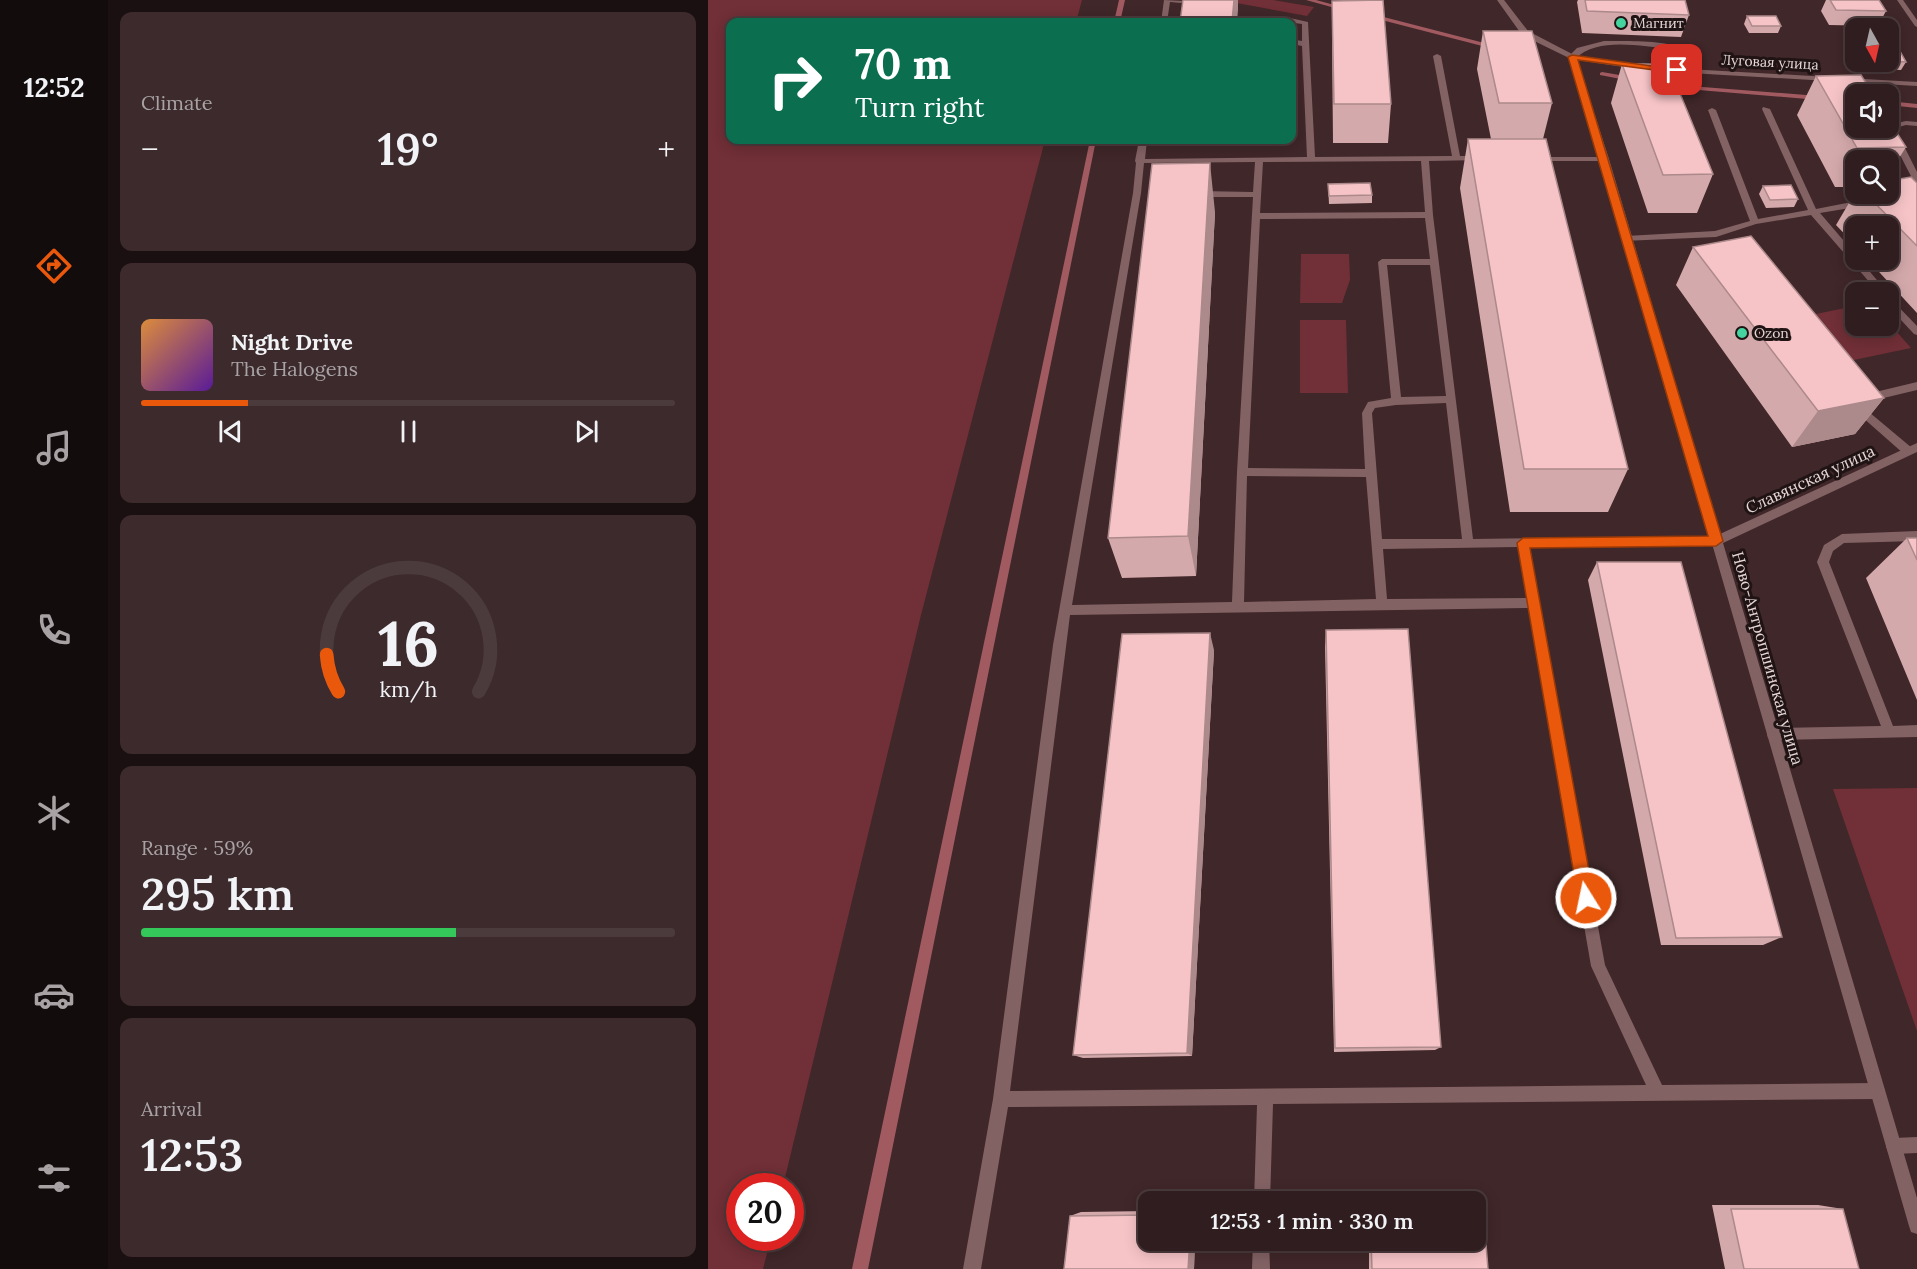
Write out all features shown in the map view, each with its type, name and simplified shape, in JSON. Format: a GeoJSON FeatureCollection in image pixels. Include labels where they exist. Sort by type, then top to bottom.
{"type":"FeatureCollection","features":[{"type":"Feature","properties":{"kind":"street"},"geometry":{"type":"LineString","coordinates":[[1165,18],[1167,0],[1180,1]]}},
{"type":"Feature","properties":{"kind":"street","name":"Луговая улица"},"geometry":{"type":"LineString","coordinates":[[1500,0],[1525,33],[1573,62],[1700,72],[1917,84]]}},
{"type":"Feature","properties":{"kind":"street"},"geometry":{"type":"LineString","coordinates":[[1900,0],[1917,25]]}},
{"type":"Feature","properties":{"kind":"street"},"geometry":{"type":"LineString","coordinates":[[1296,21],[1305,22],[1311,160]]}},
{"type":"Feature","properties":{"kind":"street"},"geometry":{"type":"LineString","coordinates":[[1296,43],[1305,44]]}},
{"type":"Feature","properties":{"kind":"street"},"geometry":{"type":"LineString","coordinates":[[1573,62],[1583,46],[1596,44],[1672,47],[1681,51],[1700,72]]}},
{"type":"Feature","properties":{"kind":"street"},"geometry":{"type":"LineString","coordinates":[[1437,56],[1456,158]]}},
{"type":"Feature","properties":{"kind":"street","name":"Ново-Антропшинская улица"},"geometry":{"type":"LineString","coordinates":[[1573,62],[1605,159],[1626,239],[1917,1226]]}},
{"type":"Feature","properties":{"kind":"street"},"geometry":{"type":"LineString","coordinates":[[1766,109],[1813,211],[1874,282]]}},
{"type":"Feature","properties":{"kind":"street"},"geometry":{"type":"LineString","coordinates":[[1712,110],[1755,222]]}},
{"type":"Feature","properties":{"kind":"street"},"geometry":{"type":"LineString","coordinates":[[1917,124],[1906,123],[1890,127],[1917,180]]}},
{"type":"Feature","properties":{"kind":"street"},"geometry":{"type":"LineString","coordinates":[[972,1269],[1000,1099],[1065,610],[1143,193],[1139,161],[1142,144]]}},
{"type":"Feature","properties":{"kind":"street"},"geometry":{"type":"LineString","coordinates":[[1425,158],[1429,215],[1468,542]]}},
{"type":"Feature","properties":{"kind":"street"},"geometry":{"type":"LineString","coordinates":[[1139,161],[1490,158]]}},
{"type":"Feature","properties":{"kind":"street"},"geometry":{"type":"LineString","coordinates":[[1525,158],[1605,159]]}},
{"type":"Feature","properties":{"kind":"street"},"geometry":{"type":"LineString","coordinates":[[1238,607],[1242,472],[1259,160]]}},
{"type":"Feature","properties":{"kind":"street"},"geometry":{"type":"LineString","coordinates":[[1192,194],[1257,195]]}},
{"type":"Feature","properties":{"kind":"street"},"geometry":{"type":"LineString","coordinates":[[1626,239],[1719,238],[1755,222],[1858,204]]}},
{"type":"Feature","properties":{"kind":"street"},"geometry":{"type":"LineString","coordinates":[[1256,216],[1429,215]]}},
{"type":"Feature","properties":{"kind":"street"},"geometry":{"type":"LineString","coordinates":[[1396,400],[1382,262],[1435,262]]}},
{"type":"Feature","properties":{"kind":"street"},"geometry":{"type":"LineString","coordinates":[[1899,312],[1917,332]]}},
{"type":"Feature","properties":{"kind":"street"},"geometry":{"type":"LineString","coordinates":[[1913,449],[1851,402],[1917,386]]}},
{"type":"Feature","properties":{"kind":"street"},"geometry":{"type":"LineString","coordinates":[[1382,604],[1367,413],[1372,405],[1396,400],[1451,399]]}},
{"type":"Feature","properties":{"kind":"street","name":"Славянская улица"},"geometry":{"type":"LineString","coordinates":[[1716,541],[1913,449]]}},
{"type":"Feature","properties":{"kind":"street"},"geometry":{"type":"LineString","coordinates":[[1242,472],[1371,473]]}},
{"type":"Feature","properties":{"kind":"street"},"geometry":{"type":"LineString","coordinates":[[1889,731],[1823,562],[1828,548],[1842,539],[1917,536]]}},
{"type":"Feature","properties":{"kind":"street"},"geometry":{"type":"LineString","coordinates":[[1377,544],[1716,541]]}},
{"type":"Feature","properties":{"kind":"street"},"geometry":{"type":"LineString","coordinates":[[1523,543],[1598,966],[1658,1094]]}},
{"type":"Feature","properties":{"kind":"street"},"geometry":{"type":"LineString","coordinates":[[1065,610],[1533,603]]}},
{"type":"Feature","properties":{"kind":"street"},"geometry":{"type":"LineString","coordinates":[[1773,734],[1917,731]]}},
{"type":"Feature","properties":{"kind":"street"},"geometry":{"type":"LineString","coordinates":[[1000,1099],[1877,1091]]}},
{"type":"Feature","properties":{"kind":"street"},"geometry":{"type":"LineString","coordinates":[[1262,1191],[1265,1098]]}},
{"type":"Feature","properties":{"kind":"street"},"geometry":{"type":"LineString","coordinates":[[1894,1146],[1917,1145]]}},
{"type":"Feature","properties":{"kind":"street"},"geometry":{"type":"LineString","coordinates":[[1261,1269],[1262,1251]]}},
{"type":"Feature","properties":{"kind":"shaded area"},"geometry":{"type":"Polygon","coordinates":[[[708,0],[1082,0],[1077,18],[726,18],[726,144],[1044,144],[921,615],[786,1173],[726,1173],[726,1251],[768,1251],[763,1269],[708,1269],[708,0]]]}},
{"type":"Feature","properties":{"kind":"shaded area"},"geometry":{"type":"Polygon","coordinates":[[[1220,0],[1273,0],[1314,7],[1307,16],[1220,0]]]}},
{"type":"Feature","properties":{"kind":"shaded area"},"geometry":{"type":"Polygon","coordinates":[[[1301,254],[1349,254],[1350,280],[1342,303],[1300,303],[1301,254]]]}},
{"type":"Feature","properties":{"kind":"shaded area"},"geometry":{"type":"Polygon","coordinates":[[[1845,308],[1845,336],[1899,334],[1911,348],[1849,361],[1811,315],[1845,308]]]}},
{"type":"Feature","properties":{"kind":"shaded area"},"geometry":{"type":"Polygon","coordinates":[[[1300,320],[1346,320],[1348,393],[1300,393],[1300,320]]]}},
{"type":"Feature","properties":{"kind":"shaded area"},"geometry":{"type":"Polygon","coordinates":[[[1917,788],[1917,1031],[1833,789],[1917,788]]]}},
{"type":"Feature","properties":{"kind":"building"},"geometry":{"type":"Polygon","coordinates":[[[1183,0],[1234,0],[1232,18],[1181,18],[1183,0]]]}},
{"type":"Feature","properties":{"kind":"building"},"geometry":{"type":"Polygon","coordinates":[[[1383,0],[1391,104],[1334,104],[1332,1],[1383,0]]]}},
{"type":"Feature","properties":{"kind":"building"},"geometry":{"type":"Polygon","coordinates":[[[1585,0],[1685,0],[1689,15],[1587,11],[1585,0]]]}},
{"type":"Feature","properties":{"kind":"building"},"geometry":{"type":"Polygon","coordinates":[[[1830,0],[1879,0],[1886,11],[1836,10],[1830,0]]]}},
{"type":"Feature","properties":{"kind":"building"},"geometry":{"type":"Polygon","coordinates":[[[1747,16],[1776,16],[1781,26],[1752,26],[1747,16]]]}},
{"type":"Feature","properties":{"kind":"building"},"geometry":{"type":"Polygon","coordinates":[[[1483,31],[1532,31],[1552,103],[1499,103],[1483,31]]]}},
{"type":"Feature","properties":{"kind":"building"},"geometry":{"type":"Polygon","coordinates":[[[1899,50],[1906,62],[1899,62],[1899,50]]]}},
{"type":"Feature","properties":{"kind":"building"},"geometry":{"type":"Polygon","coordinates":[[[1622,64],[1668,64],[1713,174],[1663,175],[1622,64]]]}},
{"type":"Feature","properties":{"kind":"building"},"geometry":{"type":"Polygon","coordinates":[[[1861,75],[1867,84],[1845,84],[1845,127],[1816,76],[1861,75]]]}},
{"type":"Feature","properties":{"kind":"building"},"geometry":{"type":"Polygon","coordinates":[[[1899,136],[1906,147],[1857,148],[1851,138],[1899,138],[1899,136]]]}},
{"type":"Feature","properties":{"kind":"building"},"geometry":{"type":"Polygon","coordinates":[[[1468,139],[1546,139],[1628,469],[1524,469],[1468,139]]]}},
{"type":"Feature","properties":{"kind":"building"},"geometry":{"type":"Polygon","coordinates":[[[1210,163],[1188,536],[1108,538],[1152,164],[1210,163]]]}},
{"type":"Feature","properties":{"kind":"building"},"geometry":{"type":"Polygon","coordinates":[[[1911,177],[1917,183],[1917,246],[1899,228],[1899,216],[1888,216],[1876,204],[1899,204],[1899,179],[1911,177]]]}},
{"type":"Feature","properties":{"kind":"building"},"geometry":{"type":"Polygon","coordinates":[[[1370,183],[1372,195],[1329,196],[1328,184],[1370,183]]]}},
{"type":"Feature","properties":{"kind":"building"},"geometry":{"type":"Polygon","coordinates":[[[1791,185],[1798,199],[1770,200],[1763,186],[1791,185]]]}},
{"type":"Feature","properties":{"kind":"building"},"geometry":{"type":"Polygon","coordinates":[[[1751,236],[1884,398],[1818,411],[1693,247],[1751,236]]]}},
{"type":"Feature","properties":{"kind":"building"},"geometry":{"type":"Polygon","coordinates":[[[1907,538],[1917,538],[1917,560],[1907,538]]]}},
{"type":"Feature","properties":{"kind":"building"},"geometry":{"type":"Polygon","coordinates":[[[1597,562],[1681,562],[1782,937],[1676,938],[1597,562]]]}},
{"type":"Feature","properties":{"kind":"building"},"geometry":{"type":"Polygon","coordinates":[[[1408,629],[1441,1047],[1335,1048],[1326,630],[1408,629]]]}},
{"type":"Feature","properties":{"kind":"building"},"geometry":{"type":"Polygon","coordinates":[[[1210,633],[1187,1053],[1073,1055],[1122,634],[1210,633]]]}},
{"type":"Feature","properties":{"kind":"building"},"geometry":{"type":"Polygon","coordinates":[[[1731,1209],[1843,1209],[1859,1269],[1744,1269],[1731,1209]]]}},
{"type":"Feature","properties":{"kind":"building"},"geometry":{"type":"Polygon","coordinates":[[[1138,1215],[1138,1251],[1189,1251],[1188,1269],[1064,1269],[1070,1216],[1138,1215]]]}},
{"type":"Feature","properties":{"kind":"building"},"geometry":{"type":"Polygon","coordinates":[[[1486,1245],[1488,1269],[1372,1269],[1371,1251],[1486,1251],[1486,1245]]]}},
{"type":"Feature","properties":{"kind":"waterway"},"geometry":{"type":"LineString","coordinates":[[1118,18],[1122,0]]}},
{"type":"Feature","properties":{"kind":"waterway"},"geometry":{"type":"LineString","coordinates":[[1309,0],[1346,9]]}},
{"type":"Feature","properties":{"kind":"waterway"},"geometry":{"type":"LineString","coordinates":[[1372,16],[1494,47]]}},
{"type":"Feature","properties":{"kind":"waterway"},"geometry":{"type":"LineString","coordinates":[[1602,74],[1631,79]]}},
{"type":"Feature","properties":{"kind":"waterway"},"geometry":{"type":"LineString","coordinates":[[1664,86],[1819,98]]}},
{"type":"Feature","properties":{"kind":"waterway"},"geometry":{"type":"LineString","coordinates":[[1899,104],[1917,106]]}},
{"type":"Feature","properties":{"kind":"waterway"},"geometry":{"type":"LineString","coordinates":[[860,1269],[1092,144]]}},
{"type":"Feature","properties":{"kind":"place","name":"Магнит"},"geometry":{"type":"Point","coordinates":[1621,23]}},
{"type":"Feature","properties":{"kind":"place","name":"Ozon"},"geometry":{"type":"Point","coordinates":[1742,333]}},
{"type":"Feature","properties":{"kind":"route"},"geometry":{"type":"LineString","coordinates":[[1586,898],[1523,543],[1716,541],[1626,239],[1605,159],[1572,57],[1654,69],[1677,70]]}}]}
